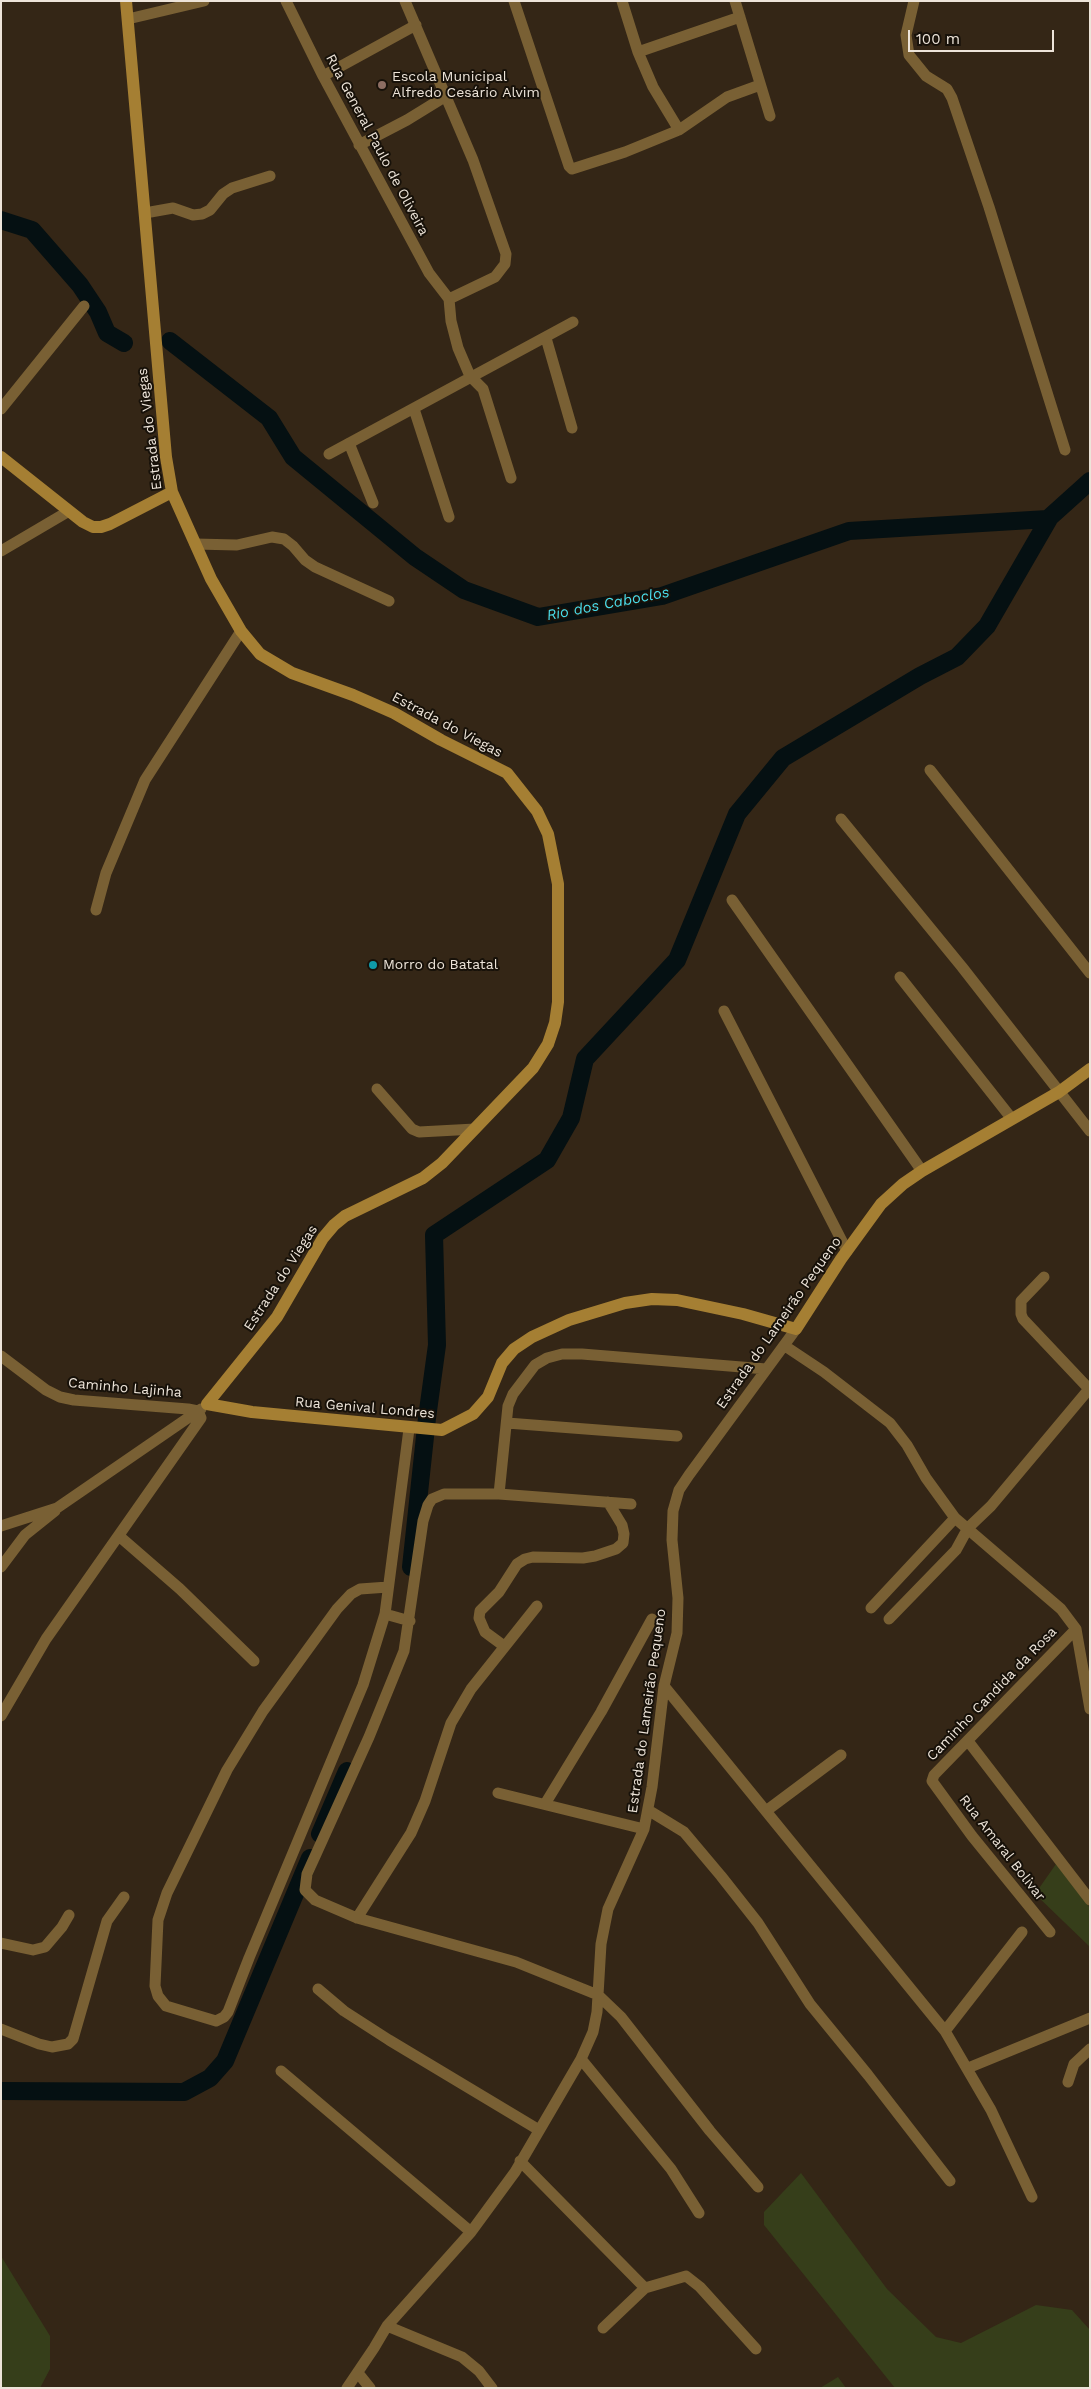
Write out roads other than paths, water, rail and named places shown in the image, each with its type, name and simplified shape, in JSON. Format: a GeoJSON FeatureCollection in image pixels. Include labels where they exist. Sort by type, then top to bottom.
{"type":"FeatureCollection","features":[{"type":"Feature","properties":{"kind":"street","name":"Estrada do Viegas"},"geometry":{"type":"LineString","coordinates":[[1,1526],[57,1508],[203,1408],[277,1317],[323,1238],[334,1225],[345,1216],[424,1178],[442,1163],[533,1068],[548,1044],[555,1023],[558,993],[558,884],[548,834],[537,811],[506,773],[441,740],[394,713],[353,695],[292,673],[260,654],[241,631],[211,579],[172,492],[162,419],[126,1]]}},
{"type":"Feature","properties":{"kind":"street"},"geometry":{"type":"LineString","coordinates":[[128,20],[204,1]]}},
{"type":"Feature","properties":{"kind":"street","name":"Rua General Paulo de Oliveira"},"geometry":{"type":"LineString","coordinates":[[286,1],[322,76],[429,273],[449,299]]}},
{"type":"Feature","properties":{"kind":"street"},"geometry":{"type":"LineString","coordinates":[[405,1],[473,160],[506,254],[505,264],[495,277],[449,299],[450,321],[458,348],[470,376],[483,388],[510,478]]}},
{"type":"Feature","properties":{"kind":"street"},"geometry":{"type":"LineString","coordinates":[[514,1],[570,168],[580,168],[680,130],[727,97],[760,85]]}},
{"type":"Feature","properties":{"kind":"street"},"geometry":{"type":"LineString","coordinates":[[622,1],[638,52],[653,86],[680,130]]}},
{"type":"Feature","properties":{"kind":"street"},"geometry":{"type":"LineString","coordinates":[[735,1],[770,116]]}},
{"type":"Feature","properties":{"kind":"street"},"geometry":{"type":"LineString","coordinates":[[914,1],[906,35],[910,55],[926,76],[947,89],[952,98],[992,217],[1064,450]]}},
{"type":"Feature","properties":{"kind":"street"},"geometry":{"type":"LineString","coordinates":[[638,52],[740,17]]}},
{"type":"Feature","properties":{"kind":"street"},"geometry":{"type":"LineString","coordinates":[[322,76],[416,25]]}},
{"type":"Feature","properties":{"kind":"street"},"geometry":{"type":"LineString","coordinates":[[359,145],[407,120],[446,96]]}},
{"type":"Feature","properties":{"kind":"street"},"geometry":{"type":"LineString","coordinates":[[145,213],[173,208],[193,215],[202,214],[210,210],[223,194],[232,188],[270,176]]}},
{"type":"Feature","properties":{"kind":"street"},"geometry":{"type":"LineString","coordinates":[[1,409],[84,306]]}},
{"type":"Feature","properties":{"kind":"street"},"geometry":{"type":"LineString","coordinates":[[329,454],[454,388],[470,376],[546,338],[573,322]]}},
{"type":"Feature","properties":{"kind":"street"},"geometry":{"type":"LineString","coordinates":[[546,338],[572,428]]}},
{"type":"Feature","properties":{"kind":"street"},"geometry":{"type":"LineString","coordinates":[[414,408],[449,517]]}},
{"type":"Feature","properties":{"kind":"street"},"geometry":{"type":"LineString","coordinates":[[349,443],[373,503]]}},
{"type":"Feature","properties":{"kind":"street"},"geometry":{"type":"LineString","coordinates":[[1,457],[83,522],[101,528],[172,492]]}},
{"type":"Feature","properties":{"kind":"street"},"geometry":{"type":"LineString","coordinates":[[1,551],[24,540],[69,511]]}},
{"type":"Feature","properties":{"kind":"street"},"geometry":{"type":"LineString","coordinates":[[195,544],[237,545],[272,537],[284,539],[305,560],[315,567],[389,601]]}},
{"type":"Feature","properties":{"kind":"street"},"geometry":{"type":"LineString","coordinates":[[96,910],[106,873],[146,780],[241,631]]}},
{"type":"Feature","properties":{"kind":"street"},"geometry":{"type":"LineString","coordinates":[[930,770],[1090,973]]}},
{"type":"Feature","properties":{"kind":"street"},"geometry":{"type":"LineString","coordinates":[[840,819],[1090,1131]]}},
{"type":"Feature","properties":{"kind":"street"},"geometry":{"type":"LineString","coordinates":[[732,900],[922,1171]]}},
{"type":"Feature","properties":{"kind":"street"},"geometry":{"type":"LineString","coordinates":[[900,977],[1012,1119]]}},
{"type":"Feature","properties":{"kind":"street"},"geometry":{"type":"LineString","coordinates":[[724,1011],[847,1251]]}},
{"type":"Feature","properties":{"kind":"street","name":"Estrada do Lameirão Pequeno"},"geometry":{"type":"LineString","coordinates":[[347,2388],[387,2326],[471,2232],[539,2130],[581,2059],[593,2032],[598,1995],[601,1944],[608,1909],[644,1829],[664,1686],[677,1633],[678,1598],[672,1540],[673,1511],[679,1490],[712,1441],[785,1346],[847,1251],[881,1204],[922,1171],[1059,1092],[1090,1070]]}},
{"type":"Feature","properties":{"kind":"street"},"geometry":{"type":"LineString","coordinates":[[377,1089],[412,1129],[419,1132],[475,1129]]}},
{"type":"Feature","properties":{"kind":"street"},"geometry":{"type":"LineString","coordinates":[[889,1619],[956,1550],[968,1528],[991,1506],[1089,1390],[1021,1314],[1021,1300],[1044,1277]]}},
{"type":"Feature","properties":{"kind":"street","name":"Rua Genival Londres"},"geometry":{"type":"LineString","coordinates":[[203,1408],[412,1429],[442,1430],[473,1414],[488,1397],[502,1363],[514,1349],[532,1337],[569,1320],[625,1303],[652,1299],[677,1300],[743,1314],[796,1329]]}},
{"type":"Feature","properties":{"kind":"street","name":"Caminho Candida da Rosa"},"geometry":{"type":"LineString","coordinates":[[785,1346],[824,1372],[890,1423],[907,1445],[926,1478],[956,1518],[1054,1603],[1076,1629],[1086,1665],[1090,1709]]}},
{"type":"Feature","properties":{"kind":"street"},"geometry":{"type":"LineString","coordinates":[[499,1494],[508,1406],[523,1380],[535,1365],[547,1358],[562,1354],[766,1369]]}},
{"type":"Feature","properties":{"kind":"street","name":"Caminho Lajinha"},"geometry":{"type":"LineString","coordinates":[[1,1356],[46,1390],[60,1397],[203,1408]]}},
{"type":"Feature","properties":{"kind":"street","name":"Estrada do Viegas"},"geometry":{"type":"LineString","coordinates":[[1,1716],[46,1639],[163,1470],[196,1426],[201,1418],[203,1408]]}},
{"type":"Feature","properties":{"kind":"street"},"geometry":{"type":"LineString","coordinates":[[507,1423],[677,1436]]}},
{"type":"Feature","properties":{"kind":"street"},"geometry":{"type":"LineString","coordinates":[[388,1587],[360,1589],[351,1594],[337,1609],[263,1711],[227,1770],[168,1893],[158,1920],[155,1986],[158,1996],[166,2006],[216,2021],[224,2018],[228,2012],[360,1694],[385,1614],[412,1429]]}},
{"type":"Feature","properties":{"kind":"street"},"geometry":{"type":"LineString","coordinates":[[631,1504],[499,1494],[444,1494],[436,1496],[428,1504],[422,1521],[410,1621],[404,1651],[305,1884],[308,1896],[314,1900],[357,1918],[516,1962],[598,1995],[621,2017],[710,2130],[758,2187]]}},
{"type":"Feature","properties":{"kind":"street"},"geometry":{"type":"LineString","coordinates":[[504,1646],[485,1632],[479,1618],[480,1611],[499,1592],[517,1564],[525,1559],[533,1557],[583,1558],[600,1555],[616,1549],[622,1543],[624,1534],[622,1525],[608,1502]]}},
{"type":"Feature","properties":{"kind":"street"},"geometry":{"type":"LineString","coordinates":[[1,1567],[25,1535],[57,1508]]}},
{"type":"Feature","properties":{"kind":"street"},"geometry":{"type":"LineString","coordinates":[[871,1608],[956,1518]]}},
{"type":"Feature","properties":{"kind":"street"},"geometry":{"type":"LineString","coordinates":[[119,1536],[180,1589],[254,1661]]}},
{"type":"Feature","properties":{"kind":"street"},"geometry":{"type":"LineString","coordinates":[[357,1918],[411,1834],[425,1801],[451,1723],[472,1689],[537,1606]]}},
{"type":"Feature","properties":{"kind":"street"},"geometry":{"type":"LineString","coordinates":[[385,1614],[410,1621]]}},
{"type":"Feature","properties":{"kind":"street"},"geometry":{"type":"LineString","coordinates":[[545,1804],[601,1712],[652,1619]]}},
{"type":"Feature","properties":{"kind":"street","name":"Caminho Candida da Rosa"},"geometry":{"type":"LineString","coordinates":[[932,1782],[934,1775],[1076,1629]]}},
{"type":"Feature","properties":{"kind":"street"},"geometry":{"type":"LineString","coordinates":[[664,1686],[945,2031],[992,2110],[1032,2197]]}},
{"type":"Feature","properties":{"kind":"street"},"geometry":{"type":"LineString","coordinates":[[968,1741],[1090,1900]]}},
{"type":"Feature","properties":{"kind":"street"},"geometry":{"type":"LineString","coordinates":[[766,1811],[842,1755]]}},
{"type":"Feature","properties":{"kind":"street","name":"Rua Amaral Bolivar"},"geometry":{"type":"LineString","coordinates":[[932,1782],[972,1836],[1050,1932]]}},
{"type":"Feature","properties":{"kind":"street"},"geometry":{"type":"LineString","coordinates":[[498,1794],[644,1829]]}},
{"type":"Feature","properties":{"kind":"street"},"geometry":{"type":"LineString","coordinates":[[648,1810],[684,1832],[716,1870],[758,1923],[810,2004],[950,2181]]}},
{"type":"Feature","properties":{"kind":"street"},"geometry":{"type":"LineString","coordinates":[[1,2029],[52,2047],[68,2044],[73,2039],[107,1921],[124,1897]]}},
{"type":"Feature","properties":{"kind":"street"},"geometry":{"type":"LineString","coordinates":[[1,1943],[34,1950],[45,1947],[62,1927],[69,1915]]}},
{"type":"Feature","properties":{"kind":"street"},"geometry":{"type":"LineString","coordinates":[[945,2031],[1022,1932]]}},
{"type":"Feature","properties":{"kind":"street"},"geometry":{"type":"LineString","coordinates":[[318,1989],[344,2011],[381,2035],[539,2130]]}},
{"type":"Feature","properties":{"kind":"street"},"geometry":{"type":"LineString","coordinates":[[968,2068],[1090,2018]]}},
{"type":"Feature","properties":{"kind":"street"},"geometry":{"type":"LineString","coordinates":[[1068,2082],[1074,2064],[1090,2049]]}},
{"type":"Feature","properties":{"kind":"street"},"geometry":{"type":"LineString","coordinates":[[581,2059],[671,2169],[699,2213]]}},
{"type":"Feature","properties":{"kind":"street"},"geometry":{"type":"LineString","coordinates":[[281,2071],[471,2232]]}},
{"type":"Feature","properties":{"kind":"street"},"geometry":{"type":"LineString","coordinates":[[520,2161],[645,2288]]}},
{"type":"Feature","properties":{"kind":"street"},"geometry":{"type":"LineString","coordinates":[[603,2328],[645,2288],[679,2276],[690,2277],[756,2349]]}},
{"type":"Feature","properties":{"kind":"street"},"geometry":{"type":"LineString","coordinates":[[387,2326],[462,2357],[479,2371],[492,2388]]}},
{"type":"Feature","properties":{"kind":"street"},"geometry":{"type":"LineString","coordinates":[[358,2373],[370,2388]]}},
{"type":"Feature","properties":{"kind":"waterway","name":"Rio dos Caboclos"},"geometry":{"type":"LineString","coordinates":[[1,220],[32,230],[80,285],[98,312],[107,333],[124,343]]}},
{"type":"Feature","properties":{"kind":"waterway","name":"Rio dos Caboclos"},"geometry":{"type":"LineString","coordinates":[[170,341],[269,418],[293,457],[415,557],[464,590],[538,617],[662,596],[849,531],[1048,519]]}},
{"type":"Feature","properties":{"kind":"waterway"},"geometry":{"type":"LineString","coordinates":[[411,1567],[437,1345],[434,1235],[547,1160],[571,1118],[585,1059],[677,960],[737,814],[783,758],[920,676],[957,657],[987,626],[1050,517],[1090,481]]}},
{"type":"Feature","properties":{"kind":"waterway"},"geometry":{"type":"LineString","coordinates":[[320,1834],[347,1771]]}},
{"type":"Feature","properties":{"kind":"waterway"},"geometry":{"type":"LineString","coordinates":[[1,2091],[184,2092],[210,2078],[225,2061],[310,1858]]}},
{"type":"Feature","properties":{"kind":"place","name":"Escola Municipal Alfredo Cesário Alvim"},"geometry":{"type":"Point","coordinates":[382,85]}},
{"type":"Feature","properties":{"kind":"place","name":"Morro do Batatal"},"geometry":{"type":"Point","coordinates":[373,965]}}]}
